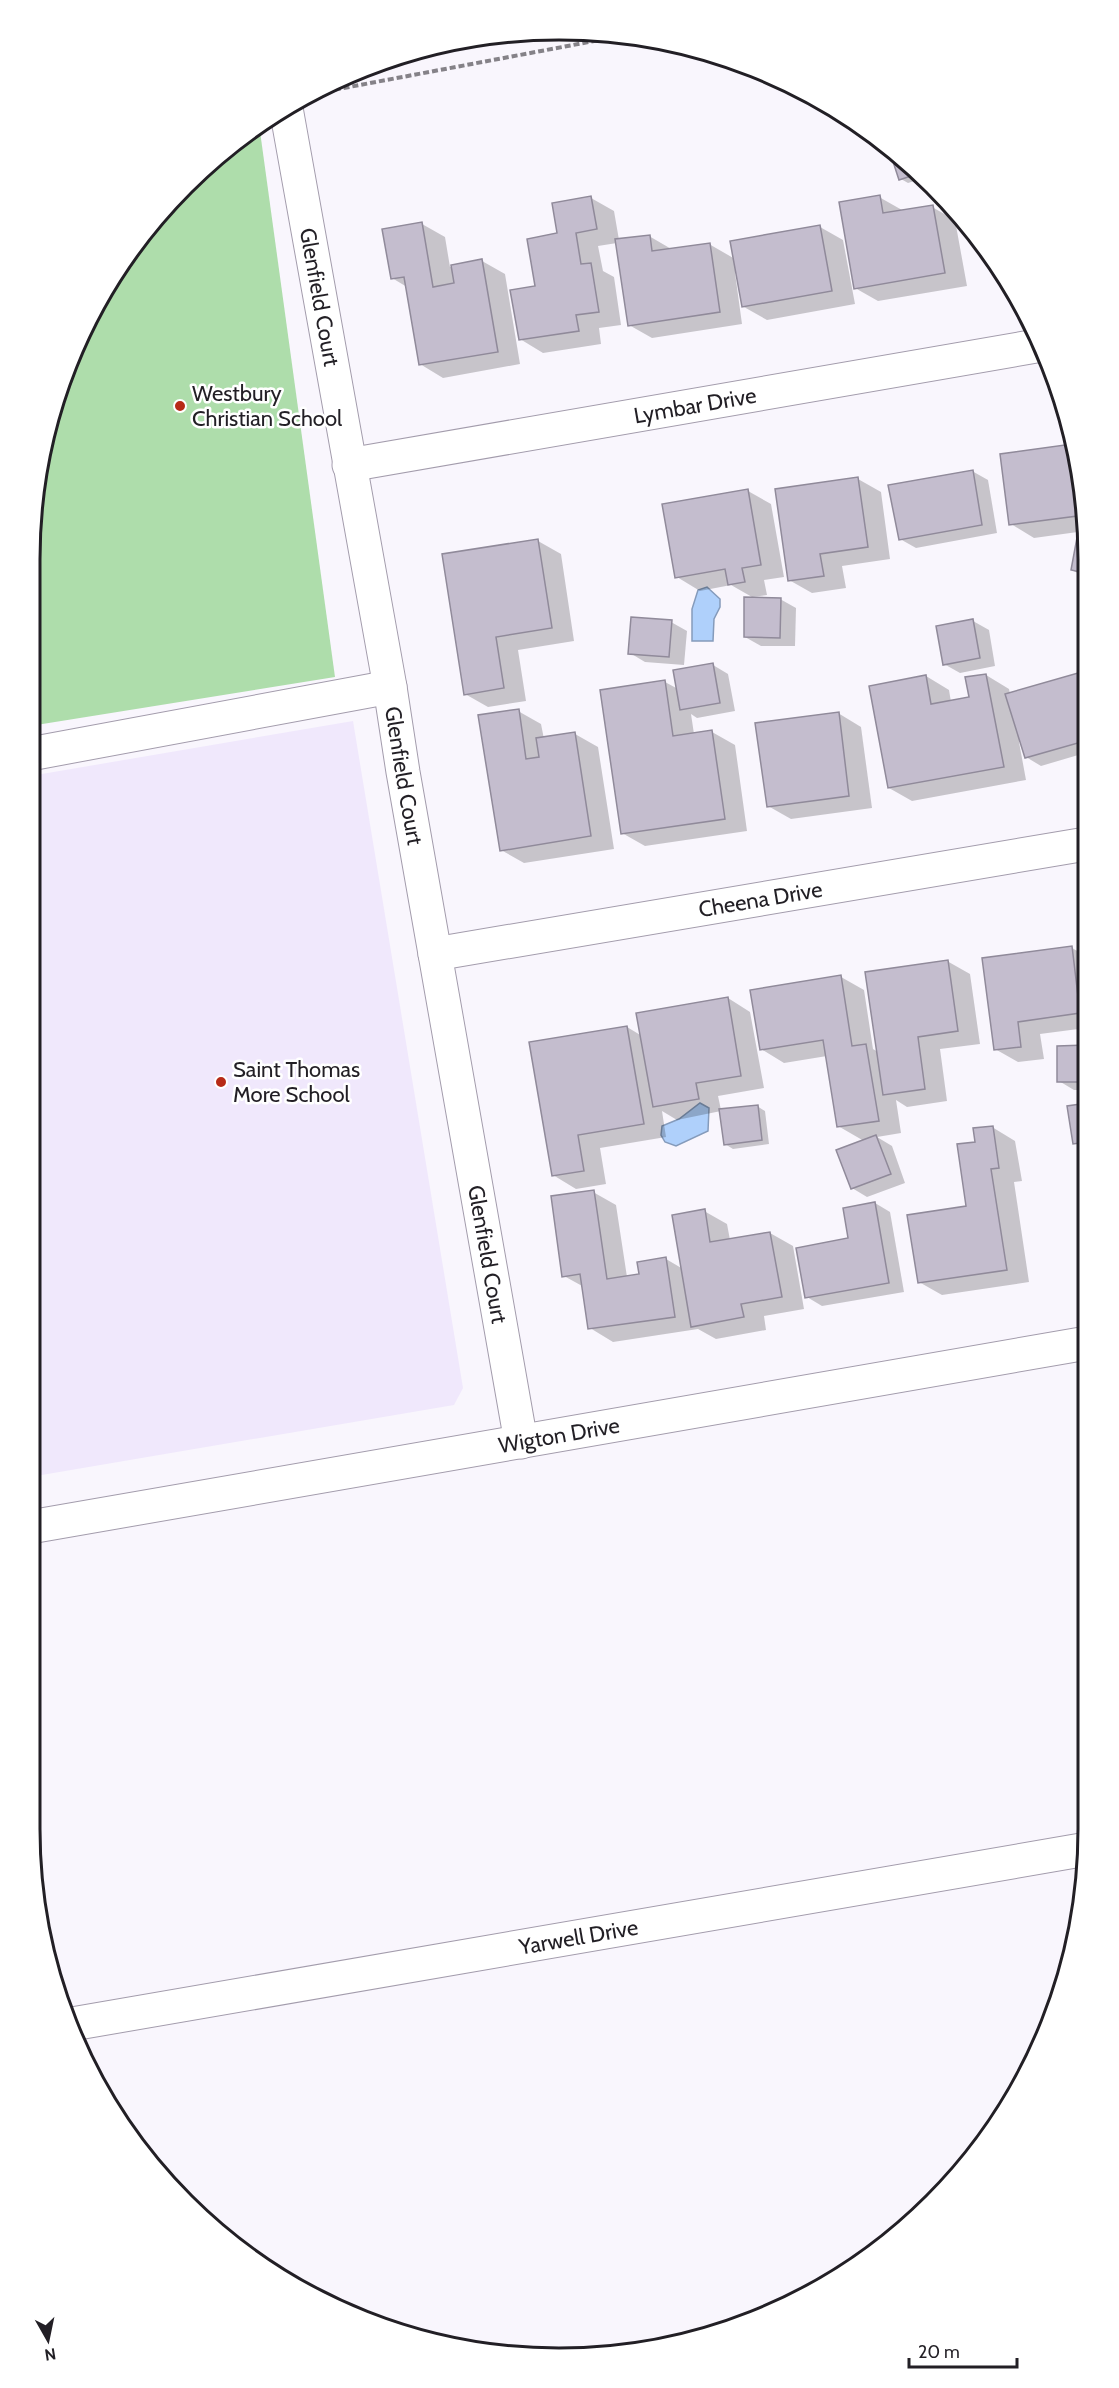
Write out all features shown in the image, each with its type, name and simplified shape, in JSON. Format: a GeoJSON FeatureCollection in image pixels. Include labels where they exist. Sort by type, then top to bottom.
{"type":"FeatureCollection","features":[{"type":"Feature","properties":{"kind":"street","name":"Glenfield Court"},"geometry":{"type":"LineString","coordinates":[[288,118],[390,687],[521,1442]]}},
{"type":"Feature","properties":{"kind":"street","name":"Lymbar Drive"},"geometry":{"type":"LineString","coordinates":[[349,465],[1033,347]]}},
{"type":"Feature","properties":{"kind":"street"},"geometry":{"type":"LineString","coordinates":[[40,752],[390,687]]}},
{"type":"Feature","properties":{"kind":"street","name":"Cheena Drive"},"geometry":{"type":"LineString","coordinates":[[435,954],[1078,845]]}},
{"type":"Feature","properties":{"kind":"street","name":"Wigton Drive"},"geometry":{"type":"LineString","coordinates":[[40,1525],[1078,1345]]}},
{"type":"Feature","properties":{"kind":"street","name":"Yarwell Drive"},"geometry":{"type":"LineString","coordinates":[[78,2023],[1077,1851]]}},
{"type":"Feature","properties":{"kind":"path"},"geometry":{"type":"LineString","coordinates":[[342,89],[590,42]]}},
{"type":"Feature","properties":{"kind":"shaded area","name":"Saint Thomas More School"},"geometry":{"type":"Polygon","coordinates":[[[353,721],[463,1388],[454,1405],[40,1475],[40,774],[353,721]]]}},
{"type":"Feature","properties":{"kind":"green space","name":"Westbury Christian School"},"geometry":{"type":"Polygon","coordinates":[[[261,136],[335,677],[40,724],[42,526],[50,458],[68,393],[94,330],[110,300],[148,244],[169,217],[217,169],[261,136]]]}},
{"type":"Feature","properties":{"kind":"water"},"geometry":{"type":"Polygon","coordinates":[[[707,587],[720,599],[720,607],[714,619],[713,641],[692,641],[692,609],[698,590],[707,587]]]}},
{"type":"Feature","properties":{"kind":"water"},"geometry":{"type":"Polygon","coordinates":[[[700,1103],[709,1108],[708,1131],[676,1146],[665,1142],[661,1135],[662,1126],[679,1119],[700,1103]]]}},
{"type":"Feature","properties":{"kind":"building"},"geometry":{"type":"Polygon","coordinates":[[[893,162],[910,176],[899,180],[893,162]]]}},
{"type":"Feature","properties":{"kind":"building"},"geometry":{"type":"Polygon","coordinates":[[[880,195],[883,213],[933,205],[945,273],[854,289],[839,202],[880,195]]]}},
{"type":"Feature","properties":{"kind":"building"},"geometry":{"type":"Polygon","coordinates":[[[591,196],[597,229],[576,233],[581,264],[591,263],[599,312],[576,315],[579,331],[519,340],[510,290],[535,286],[527,239],[557,233],[552,203],[591,196]]]}},
{"type":"Feature","properties":{"kind":"building"},"geometry":{"type":"Polygon","coordinates":[[[422,222],[433,287],[454,283],[451,265],[482,259],[498,352],[419,365],[404,277],[391,279],[382,229],[422,222]]]}},
{"type":"Feature","properties":{"kind":"building"},"geometry":{"type":"Polygon","coordinates":[[[820,225],[832,291],[742,307],[730,241],[820,225]]]}},
{"type":"Feature","properties":{"kind":"building"},"geometry":{"type":"Polygon","coordinates":[[[650,235],[652,251],[710,243],[720,312],[628,326],[615,239],[650,235]]]}},
{"type":"Feature","properties":{"kind":"building"},"geometry":{"type":"Polygon","coordinates":[[[1066,445],[1076,516],[1009,525],[1000,454],[1066,445]]]}},
{"type":"Feature","properties":{"kind":"building"},"geometry":{"type":"Polygon","coordinates":[[[973,470],[982,525],[899,540],[888,485],[973,470]]]}},
{"type":"Feature","properties":{"kind":"building"},"geometry":{"type":"Polygon","coordinates":[[[858,477],[868,547],[820,554],[824,576],[788,581],[775,489],[858,477]]]}},
{"type":"Feature","properties":{"kind":"building"},"geometry":{"type":"Polygon","coordinates":[[[748,489],[761,565],[742,568],[745,582],[728,585],[725,569],[675,578],[662,504],[748,489]]]}},
{"type":"Feature","properties":{"kind":"building"},"geometry":{"type":"Polygon","coordinates":[[[1077,536],[1078,572],[1071,570],[1077,536]]]}},
{"type":"Feature","properties":{"kind":"building"},"geometry":{"type":"Polygon","coordinates":[[[538,539],[552,628],[496,637],[504,688],[464,695],[442,554],[538,539]]]}},
{"type":"Feature","properties":{"kind":"building"},"geometry":{"type":"Polygon","coordinates":[[[744,597],[781,598],[780,638],[744,637],[744,597]]]}},
{"type":"Feature","properties":{"kind":"building"},"geometry":{"type":"Polygon","coordinates":[[[631,617],[672,620],[669,657],[628,654],[631,617]]]}},
{"type":"Feature","properties":{"kind":"building"},"geometry":{"type":"Polygon","coordinates":[[[973,619],[980,658],[943,665],[936,626],[973,619]]]}},
{"type":"Feature","properties":{"kind":"building"},"geometry":{"type":"Polygon","coordinates":[[[713,663],[720,703],[680,710],[673,670],[713,663]]]}},
{"type":"Feature","properties":{"kind":"building"},"geometry":{"type":"Polygon","coordinates":[[[1078,673],[1078,743],[1025,758],[1005,694],[1078,673]]]}},
{"type":"Feature","properties":{"kind":"building"},"geometry":{"type":"Polygon","coordinates":[[[986,674],[1004,767],[888,788],[869,686],[926,675],[931,704],[969,697],[965,677],[986,674]]]}},
{"type":"Feature","properties":{"kind":"building"},"geometry":{"type":"Polygon","coordinates":[[[665,680],[673,736],[712,730],[725,819],[621,834],[600,690],[665,680]]]}},
{"type":"Feature","properties":{"kind":"building"},"geometry":{"type":"Polygon","coordinates":[[[519,709],[526,759],[539,757],[536,738],[575,732],[591,836],[500,851],[478,715],[519,709]]]}},
{"type":"Feature","properties":{"kind":"building"},"geometry":{"type":"Polygon","coordinates":[[[839,712],[849,796],[767,807],[755,723],[839,712]]]}},
{"type":"Feature","properties":{"kind":"building"},"geometry":{"type":"Polygon","coordinates":[[[1072,946],[1078,1013],[1018,1022],[1021,1047],[994,1050],[982,958],[1072,946]]]}},
{"type":"Feature","properties":{"kind":"building"},"geometry":{"type":"Polygon","coordinates":[[[948,960],[958,1031],[918,1037],[925,1089],[883,1095],[865,972],[948,960]]]}},
{"type":"Feature","properties":{"kind":"building"},"geometry":{"type":"Polygon","coordinates":[[[841,975],[852,1046],[866,1044],[879,1121],[837,1127],[823,1040],[760,1050],[750,990],[841,975]]]}},
{"type":"Feature","properties":{"kind":"building"},"geometry":{"type":"Polygon","coordinates":[[[728,997],[741,1076],[696,1083],[699,1099],[653,1107],[636,1013],[728,997]]]}},
{"type":"Feature","properties":{"kind":"building"},"geometry":{"type":"Polygon","coordinates":[[[627,1026],[644,1124],[578,1135],[584,1171],[552,1176],[529,1042],[627,1026]]]}},
{"type":"Feature","properties":{"kind":"building"},"geometry":{"type":"Polygon","coordinates":[[[1078,1045],[1078,1082],[1057,1082],[1057,1046],[1078,1045]]]}},
{"type":"Feature","properties":{"kind":"building"},"geometry":{"type":"Polygon","coordinates":[[[1078,1104],[1078,1143],[1073,1144],[1067,1106],[1078,1104]]]}},
{"type":"Feature","properties":{"kind":"building"},"geometry":{"type":"Polygon","coordinates":[[[758,1105],[762,1140],[724,1145],[719,1109],[758,1105]]]}},
{"type":"Feature","properties":{"kind":"building"},"geometry":{"type":"Polygon","coordinates":[[[993,1126],[999,1168],[991,1169],[1007,1270],[918,1283],[907,1215],[966,1206],[957,1144],[975,1142],[973,1128],[993,1126]]]}},
{"type":"Feature","properties":{"kind":"building"},"geometry":{"type":"Polygon","coordinates":[[[876,1135],[891,1174],[851,1189],[836,1150],[876,1135]]]}},
{"type":"Feature","properties":{"kind":"building"},"geometry":{"type":"Polygon","coordinates":[[[594,1190],[607,1279],[639,1274],[637,1262],[666,1257],[675,1317],[588,1329],[580,1274],[562,1277],[551,1196],[594,1190]]]}},
{"type":"Feature","properties":{"kind":"building"},"geometry":{"type":"Polygon","coordinates":[[[875,1202],[889,1283],[805,1298],[796,1248],[848,1238],[843,1208],[875,1202]]]}},
{"type":"Feature","properties":{"kind":"building"},"geometry":{"type":"Polygon","coordinates":[[[705,1209],[710,1242],[770,1232],[782,1297],[741,1304],[744,1317],[691,1327],[672,1215],[705,1209]]]}},
{"type":"Feature","properties":{"kind":"place","name":"Westbury Christian School"},"geometry":{"type":"Point","coordinates":[180,406]}},
{"type":"Feature","properties":{"kind":"place","name":"Saint Thomas More School"},"geometry":{"type":"Point","coordinates":[221,1082]}}]}
